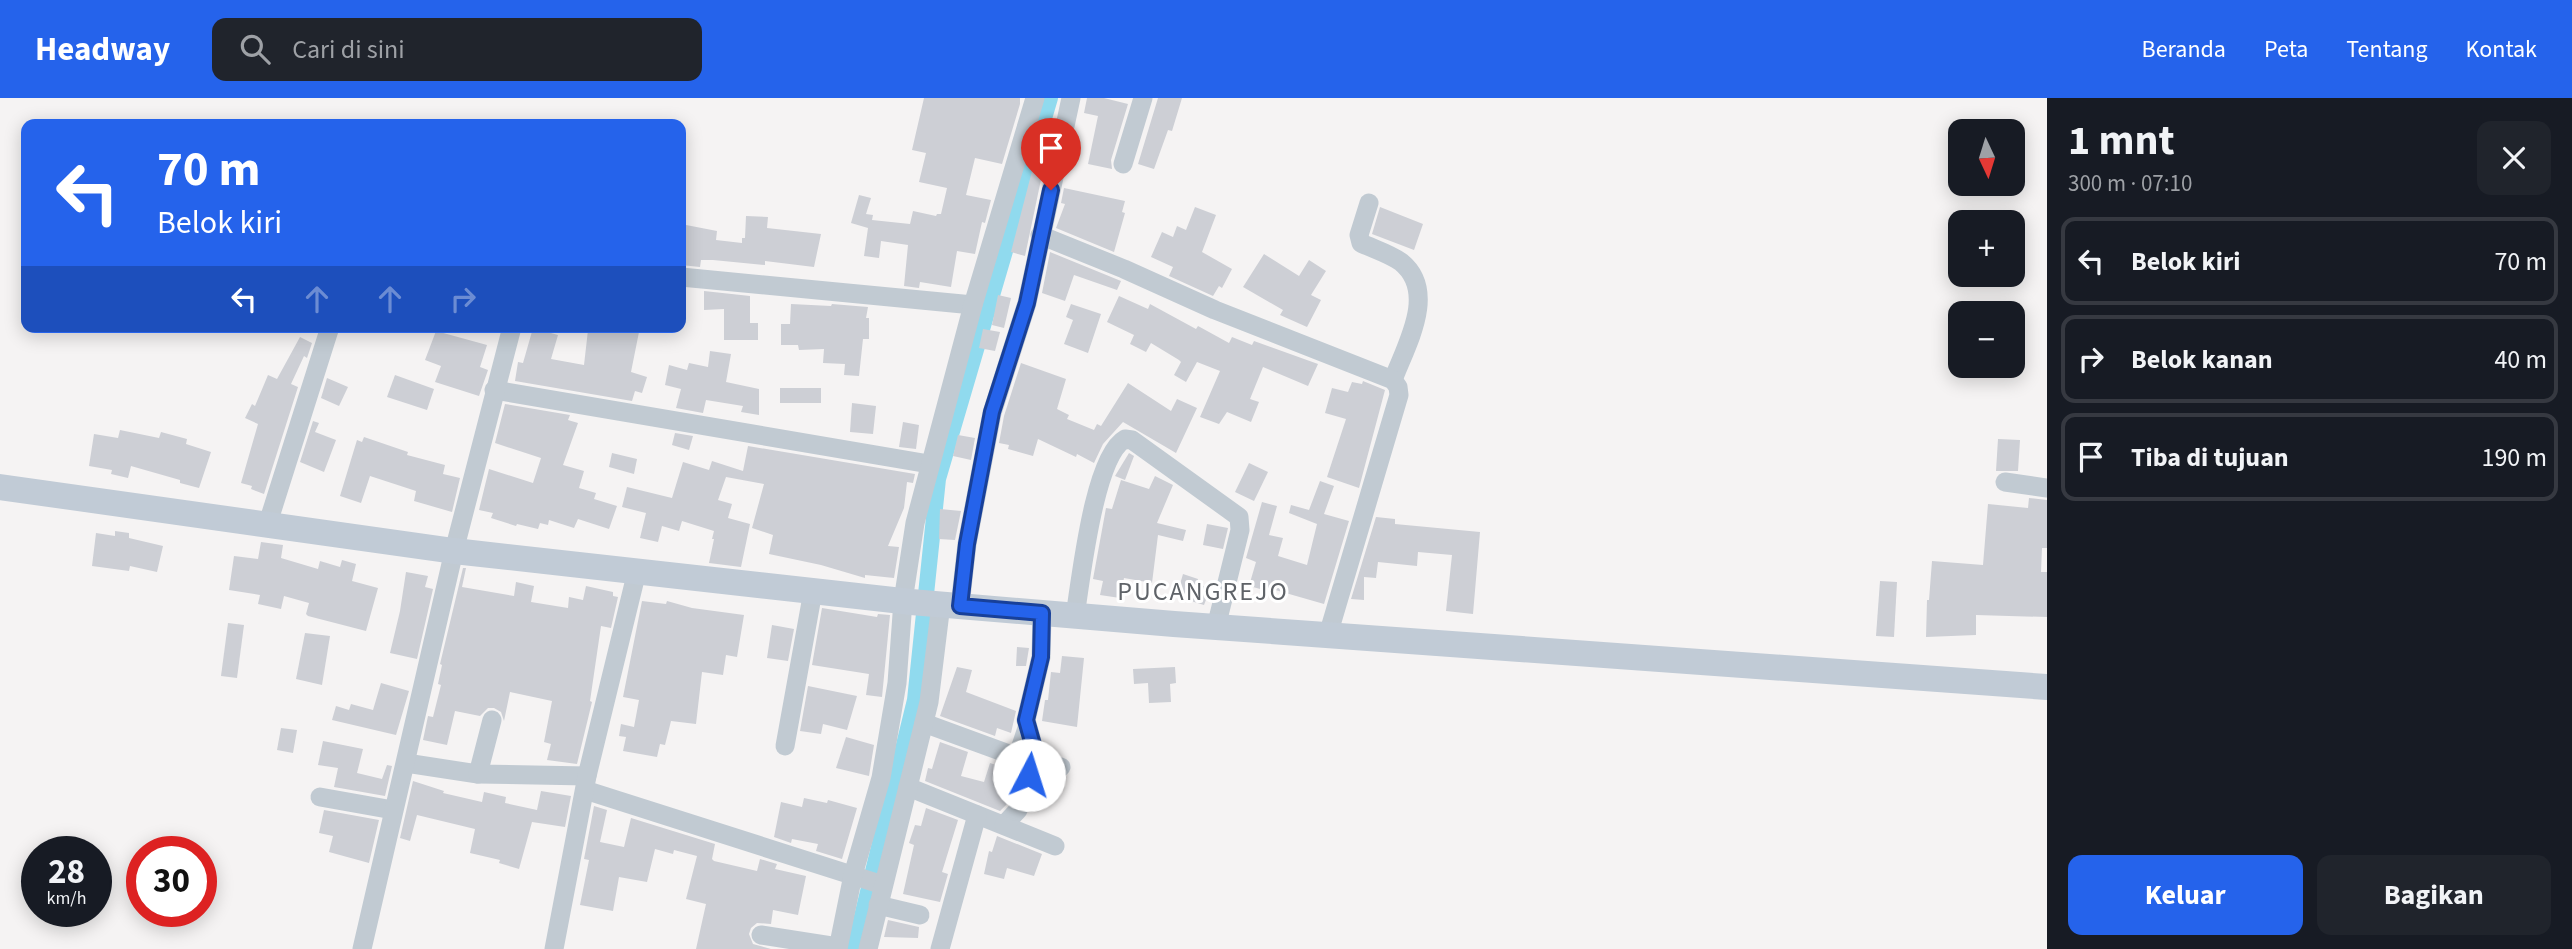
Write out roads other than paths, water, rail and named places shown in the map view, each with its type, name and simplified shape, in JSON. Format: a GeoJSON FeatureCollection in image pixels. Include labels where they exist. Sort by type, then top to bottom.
{"type":"FeatureCollection","features":[{"type":"Feature","properties":{"kind":"street"},"geometry":{"type":"LineString","coordinates":[[761,935],[838,948],[853,875],[883,764],[897,683],[915,523],[973,305],[1035,98]]}},
{"type":"Feature","properties":{"kind":"street"},"geometry":{"type":"LineString","coordinates":[[868,949],[929,702],[946,605],[967,544],[992,412],[1027,303],[1072,98]]}},
{"type":"Feature","properties":{"kind":"street"},"geometry":{"type":"LineString","coordinates":[[1123,164],[1143,98]]}},
{"type":"Feature","properties":{"kind":"street"},"geometry":{"type":"LineString","coordinates":[[1369,203],[1359,235],[1361,243],[1400,262],[1411,273],[1420,294],[1408,341],[1393,380]]}},
{"type":"Feature","properties":{"kind":"street"},"geometry":{"type":"LineString","coordinates":[[1040,235],[1215,310],[1393,380],[1399,395],[1328,635]]}},
{"type":"Feature","properties":{"kind":"street"},"geometry":{"type":"LineString","coordinates":[[686,277],[973,305]]}},
{"type":"Feature","properties":{"kind":"street"},"geometry":{"type":"LineString","coordinates":[[268,523],[328,333]]}},
{"type":"Feature","properties":{"kind":"street"},"geometry":{"type":"LineString","coordinates":[[362,949],[454,551],[510,333]]}},
{"type":"Feature","properties":{"kind":"street"},"geometry":{"type":"LineString","coordinates":[[494,390],[929,464]]}},
{"type":"Feature","properties":{"kind":"street"},"geometry":{"type":"LineString","coordinates":[[1075,616],[1099,484],[1113,448],[1125,439],[1132,440],[1239,517],[1240,530],[1216,627]]}},
{"type":"Feature","properties":{"kind":"street"},"geometry":{"type":"LineString","coordinates":[[2005,482],[2047,488]]}},
{"type":"Feature","properties":{"kind":"street"},"geometry":{"type":"LineString","coordinates":[[0,487],[454,551],[946,605],[2047,687]]}},
{"type":"Feature","properties":{"kind":"street"},"geometry":{"type":"LineString","coordinates":[[554,949],[586,783],[637,571]]}},
{"type":"Feature","properties":{"kind":"street"},"geometry":{"type":"LineString","coordinates":[[785,746],[813,591]]}},
{"type":"Feature","properties":{"kind":"street"},"geometry":{"type":"LineString","coordinates":[[1004,825],[1018,810],[1033,761],[1028,708],[1041,657],[1042,613]]}},
{"type":"Feature","properties":{"kind":"street"},"geometry":{"type":"LineString","coordinates":[[478,774],[492,720]]}},
{"type":"Feature","properties":{"kind":"street"},"geometry":{"type":"LineString","coordinates":[[924,723],[1014,756],[1019,752],[1028,726]]}},
{"type":"Feature","properties":{"kind":"street"},"geometry":{"type":"LineString","coordinates":[[1033,761],[1061,767]]}},
{"type":"Feature","properties":{"kind":"street"},"geometry":{"type":"LineString","coordinates":[[406,763],[478,774],[586,783],[883,885]]}},
{"type":"Feature","properties":{"kind":"street"},"geometry":{"type":"LineString","coordinates":[[908,787],[1055,846]]}},
{"type":"Feature","properties":{"kind":"street"},"geometry":{"type":"LineString","coordinates":[[320,797],[393,810]]}},
{"type":"Feature","properties":{"kind":"street"},"geometry":{"type":"LineString","coordinates":[[940,949],[977,815]]}},
{"type":"Feature","properties":{"kind":"street"},"geometry":{"type":"LineString","coordinates":[[878,905],[920,915]]}},
{"type":"Feature","properties":{"kind":"waterway"},"geometry":{"type":"LineString","coordinates":[[854,949],[915,700],[938,479],[1050,98]]}},
{"type":"Feature","properties":{"kind":"district","name":"PUCANGREJO"},"geometry":{"type":"Point","coordinates":[1203,591]}}]}
